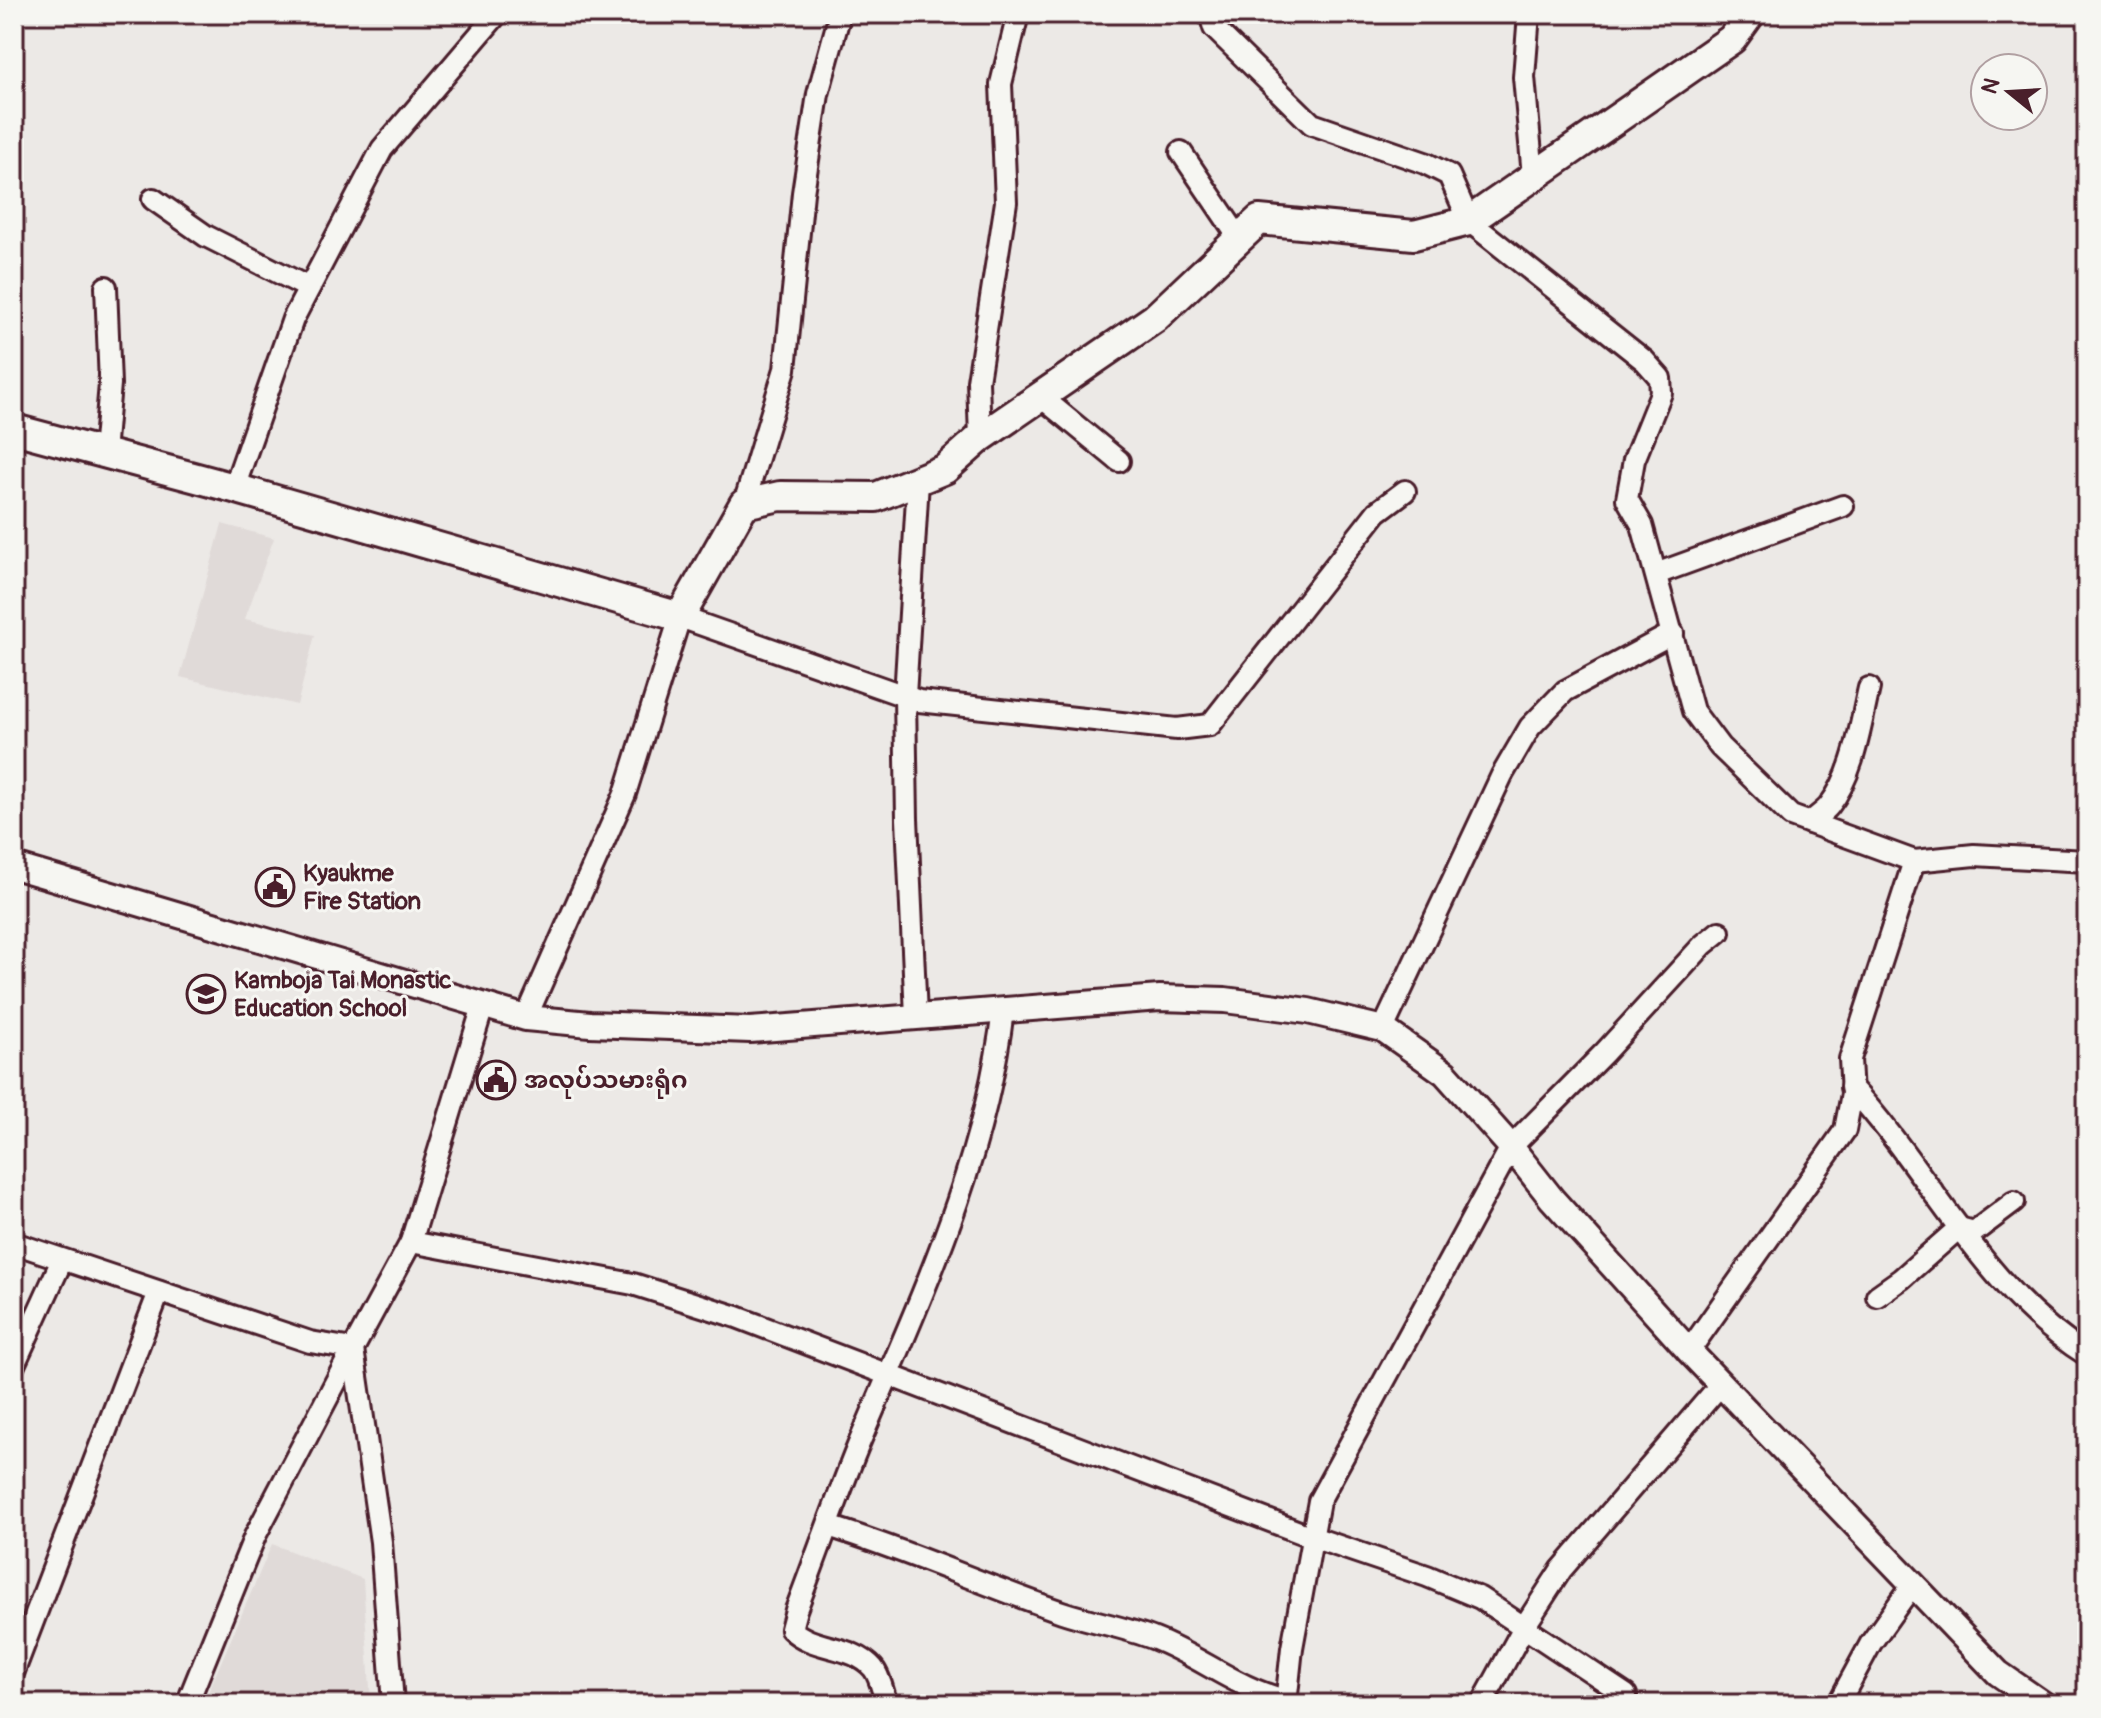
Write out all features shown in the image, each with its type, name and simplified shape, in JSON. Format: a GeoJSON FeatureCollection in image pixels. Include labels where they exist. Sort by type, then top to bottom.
{"type":"FeatureCollection","features":[{"type":"Feature","properties":{"kind":"main road"},"geometry":{"type":"LineString","coordinates":[[14,429],[234,488],[680,617],[744,504],[780,496],[876,497],[945,469],[980,438],[1155,318],[1259,220],[1414,235],[1469,221],[1732,39],[1750,14]]}},
{"type":"Feature","properties":{"kind":"street"},"geometry":{"type":"LineString","coordinates":[[234,488],[293,319],[382,149],[497,14]]}},
{"type":"Feature","properties":{"kind":"street"},"geometry":{"type":"LineString","coordinates":[[744,504],[785,369],[803,193],[818,94],[840,14]]}},
{"type":"Feature","properties":{"kind":"street"},"geometry":{"type":"LineString","coordinates":[[980,438],[978,381],[1006,202],[1001,84],[1018,14]]}},
{"type":"Feature","properties":{"kind":"street"},"geometry":{"type":"LineString","coordinates":[[1210,14],[1214,28],[1312,124],[1425,163],[1449,175],[1469,221],[1645,361],[1660,378],[1661,393],[1634,460],[1627,499],[1642,525],[1693,711],[1720,747],[1780,806],[1791,816],[1914,861],[1974,855],[2087,861]]}},
{"type":"Feature","properties":{"kind":"street"},"geometry":{"type":"LineString","coordinates":[[1529,14],[1524,77],[1533,176]]}},
{"type":"Feature","properties":{"kind":"street"},"geometry":{"type":"LineString","coordinates":[[1181,152],[1239,238]]}},
{"type":"Feature","properties":{"kind":"street"},"geometry":{"type":"LineString","coordinates":[[153,199],[206,236],[309,288]]}},
{"type":"Feature","properties":{"kind":"street"},"geometry":{"type":"LineString","coordinates":[[104,453],[110,384],[106,287]]}},
{"type":"Feature","properties":{"kind":"street"},"geometry":{"type":"LineString","coordinates":[[1040,396],[1119,461]]}},
{"type":"Feature","properties":{"kind":"street"},"geometry":{"type":"LineString","coordinates":[[916,1016],[905,696],[918,481]]}},
{"type":"Feature","properties":{"kind":"street"},"geometry":{"type":"LineString","coordinates":[[526,1018],[625,794],[680,617],[919,701],[1177,729],[1210,725],[1377,512],[1405,491]]}},
{"type":"Feature","properties":{"kind":"street"},"geometry":{"type":"LineString","coordinates":[[1656,574],[1843,506]]}},
{"type":"Feature","properties":{"kind":"street"},"geometry":{"type":"LineString","coordinates":[[1383,1029],[1502,775],[1530,727],[1565,691],[1673,633]]}},
{"type":"Feature","properties":{"kind":"street"},"geometry":{"type":"LineString","coordinates":[[1810,823],[1829,806],[1854,753],[1869,688]]}},
{"type":"Feature","properties":{"kind":"street"},"geometry":{"type":"LineString","coordinates":[[1689,1351],[1845,1130],[1851,1087],[1850,1059],[1914,861]]}},
{"type":"Feature","properties":{"kind":"street"},"geometry":{"type":"LineString","coordinates":[[14,866],[526,1018],[590,1024],[750,1030],[1160,998],[1225,1000],[1308,1011],[1383,1029],[1445,1073],[1511,1147],[1552,1199],[1689,1351],[1998,1673],[2043,1704]]}},
{"type":"Feature","properties":{"kind":"street"},"geometry":{"type":"LineString","coordinates":[[828,1526],[890,1545],[1063,1613],[1152,1638],[1191,1654],[1242,1686],[1287,1702],[1292,1648],[1319,1501],[1511,1147],[1604,1053],[1703,945],[1719,932]]}},
{"type":"Feature","properties":{"kind":"street"},"geometry":{"type":"LineString","coordinates":[[187,1704],[255,1536],[411,1242],[483,1006]]}},
{"type":"Feature","properties":{"kind":"street"},"geometry":{"type":"LineString","coordinates":[[887,1704],[874,1668],[862,1660],[800,1638],[791,1629],[858,1446],[937,1263],[991,1092],[1003,1010]]}},
{"type":"Feature","properties":{"kind":"street"},"geometry":{"type":"LineString","coordinates":[[1851,1087],[1988,1267],[2025,1305],[2087,1355]]}},
{"type":"Feature","properties":{"kind":"street"},"geometry":{"type":"LineString","coordinates":[[1959,1228],[1974,1232],[2014,1202]]}},
{"type":"Feature","properties":{"kind":"street"},"geometry":{"type":"LineString","coordinates":[[1877,1296],[1959,1228]]}},
{"type":"Feature","properties":{"kind":"street"},"geometry":{"type":"LineString","coordinates":[[411,1242],[633,1284],[737,1317],[1480,1598],[1626,1695]]}},
{"type":"Feature","properties":{"kind":"street"},"geometry":{"type":"LineString","coordinates":[[14,1243],[310,1342],[353,1349]]}},
{"type":"Feature","properties":{"kind":"street"},"geometry":{"type":"LineString","coordinates":[[14,1365],[62,1260]]}},
{"type":"Feature","properties":{"kind":"street"},"geometry":{"type":"LineString","coordinates":[[14,1671],[159,1292]]}},
{"type":"Feature","properties":{"kind":"street"},"geometry":{"type":"LineString","coordinates":[[353,1349],[381,1542],[393,1704]]}},
{"type":"Feature","properties":{"kind":"street"},"geometry":{"type":"LineString","coordinates":[[1482,1704],[1524,1627],[1561,1570],[1721,1384]]}},
{"type":"Feature","properties":{"kind":"street"},"geometry":{"type":"LineString","coordinates":[[1842,1702],[1871,1643],[1913,1584]]}},
{"type":"Feature","properties":{"kind":"shaded area"},"geometry":{"type":"Polygon","coordinates":[[[222,524],[274,538],[245,619],[315,635],[297,705],[180,677],[222,524]]]}},
{"type":"Feature","properties":{"kind":"shaded area"},"geometry":{"type":"Polygon","coordinates":[[[272,1544],[363,1579],[371,1704],[203,1704],[272,1544]]]}},
{"type":"Feature","properties":{"kind":"place","name":"Kyaukme Fire Station"},"geometry":{"type":"Point","coordinates":[275,887]}},
{"type":"Feature","properties":{"kind":"place","name":"Kamboja Tai Monastic Education School"},"geometry":{"type":"Point","coordinates":[206,994]}},
{"type":"Feature","properties":{"kind":"place","name":"အလုပ်သမားရုံဂ"},"geometry":{"type":"Point","coordinates":[496,1080]}}]}
